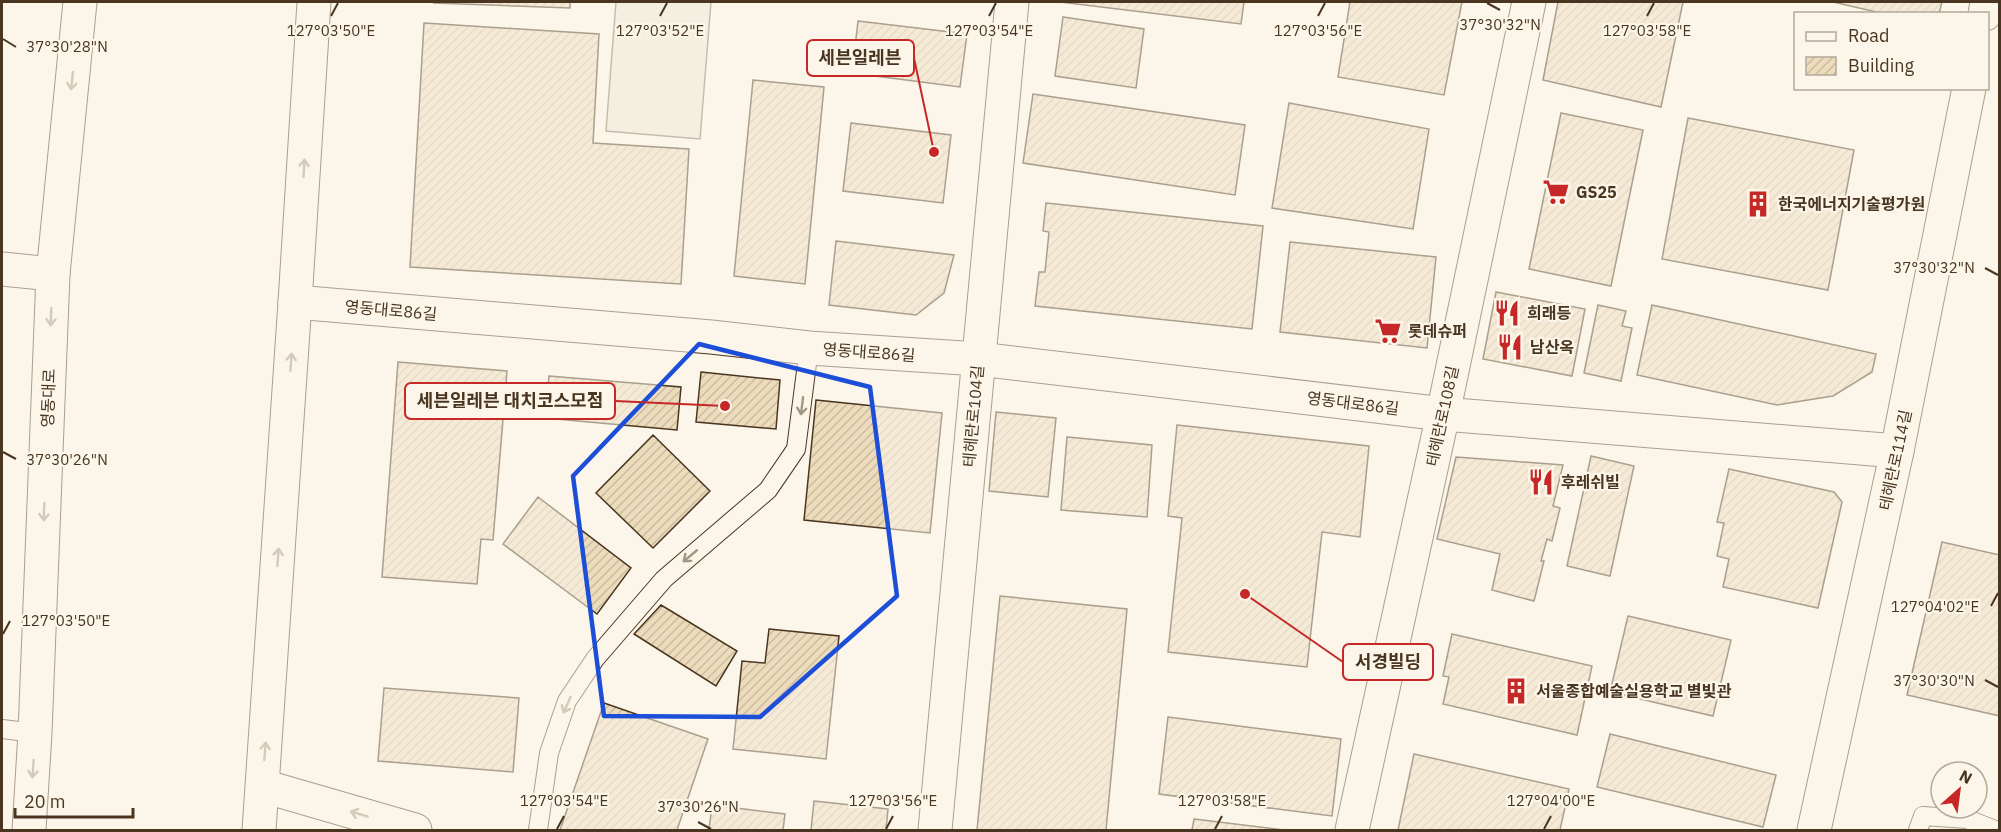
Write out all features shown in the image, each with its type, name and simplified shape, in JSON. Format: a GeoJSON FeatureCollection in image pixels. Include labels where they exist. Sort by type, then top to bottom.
{"type":"FeatureCollection","features":[{"type":"Feature","properties":{"kind":"street","name":"영동대로"},"geometry":{"type":"LineString","coordinates":[[29,831],[53,274],[80,2]]}},
{"type":"Feature","properties":{"kind":"street"},"geometry":{"type":"LineString","coordinates":[[259,831],[314,2]]}},
{"type":"Feature","properties":{"kind":"street","name":"테헤란로104길"},"geometry":{"type":"LineString","coordinates":[[934,831],[1012,2]]}},
{"type":"Feature","properties":{"kind":"street","name":"테헤란로108길"},"geometry":{"type":"LineString","coordinates":[[1352,831],[1443,414],[1529,2]]}},
{"type":"Feature","properties":{"kind":"street","name":"테헤란로114길"},"geometry":{"type":"LineString","coordinates":[[1814,831],[1897,451],[1969,90]]}},
{"type":"Feature","properties":{"kind":"street"},"geometry":{"type":"LineString","coordinates":[[2,269],[53,274]]}},
{"type":"Feature","properties":{"kind":"street","name":"영동대로86길"},"geometry":{"type":"LineString","coordinates":[[295,303],[711,337],[809,348],[979,359],[1443,414],[1897,451]]}},
{"type":"Feature","properties":{"kind":"street"},"geometry":{"type":"LineString","coordinates":[[263,786],[415,831]]}},
{"type":"Feature","properties":{"kind":"lane","name":"영동대로86길"},"geometry":{"type":"LineString","coordinates":[[538,831],[549,753],[567,701],[590,667],[664,579],[768,490],[796,449],[809,348]]}},
{"type":"Feature","properties":{"kind":"lane"},"geometry":{"type":"LineString","coordinates":[[2,729],[35,733]]}},
{"type":"Feature","properties":{"kind":"lane"},"geometry":{"type":"LineString","coordinates":[[1918,831],[1923,816],[1967,819],[1995,831]]}},
{"type":"Feature","properties":{"kind":"highlighted area"},"geometry":{"type":"Polygon","coordinates":[[[699,344],[870,387],[897,596],[760,717],[604,716],[573,476],[699,344]]]}},
{"type":"Feature","properties":{"kind":"shaded area"},"geometry":{"type":"Polygon","coordinates":[[[616,2],[711,2],[700,139],[606,131],[616,2]]]}},
{"type":"Feature","properties":{"kind":"building"},"geometry":{"type":"Polygon","coordinates":[[[570,2],[570,8],[434,3],[570,2]]]}},
{"type":"Feature","properties":{"kind":"building"},"geometry":{"type":"Polygon","coordinates":[[[1060,2],[1244,2],[1241,24],[1060,2]]]}},
{"type":"Feature","properties":{"kind":"building"},"geometry":{"type":"Polygon","coordinates":[[[1350,2],[1462,2],[1444,95],[1338,77],[1350,2]]]}},
{"type":"Feature","properties":{"kind":"building"},"geometry":{"type":"Polygon","coordinates":[[[1558,2],[1683,2],[1661,107],[1543,80],[1558,2]]]}},
{"type":"Feature","properties":{"kind":"building"},"geometry":{"type":"Polygon","coordinates":[[[1833,2],[1942,2],[1940,12],[1876,12],[1833,2]]]}},
{"type":"Feature","properties":{"kind":"building"},"geometry":{"type":"Polygon","coordinates":[[[1063,17],[1144,29],[1136,88],[1055,76],[1063,17]]]}},
{"type":"Feature","properties":{"kind":"building"},"geometry":{"type":"Polygon","coordinates":[[[858,21],[967,34],[960,87],[852,73],[858,21]]]}},
{"type":"Feature","properties":{"kind":"building"},"geometry":{"type":"Polygon","coordinates":[[[424,23],[599,34],[593,143],[689,149],[681,284],[410,267],[424,23]]]}},
{"type":"Feature","properties":{"kind":"building"},"geometry":{"type":"Polygon","coordinates":[[[753,80],[824,87],[805,284],[734,276],[753,80]]]}},
{"type":"Feature","properties":{"kind":"building"},"geometry":{"type":"Polygon","coordinates":[[[1033,94],[1245,125],[1235,195],[1023,163],[1033,94]]]}},
{"type":"Feature","properties":{"kind":"building"},"geometry":{"type":"Polygon","coordinates":[[[1289,103],[1429,129],[1413,229],[1272,208],[1289,103]]]}},
{"type":"Feature","properties":{"kind":"building"},"geometry":{"type":"Polygon","coordinates":[[[1561,113],[1643,130],[1611,286],[1529,269],[1561,113]]]}},
{"type":"Feature","properties":{"kind":"building","name":"한국에너지기술평가원"},"geometry":{"type":"Polygon","coordinates":[[[1688,118],[1854,150],[1828,290],[1662,259],[1688,118]]]}},
{"type":"Feature","properties":{"kind":"building"},"geometry":{"type":"Polygon","coordinates":[[[851,123],[951,135],[943,203],[843,191],[851,123]]]}},
{"type":"Feature","properties":{"kind":"building"},"geometry":{"type":"Polygon","coordinates":[[[1046,203],[1263,226],[1252,329],[1035,306],[1039,272],[1045,272],[1049,232],[1043,231],[1046,203]]]}},
{"type":"Feature","properties":{"kind":"building"},"geometry":{"type":"Polygon","coordinates":[[[836,241],[954,255],[944,293],[916,315],[829,305],[836,241]]]}},
{"type":"Feature","properties":{"kind":"building"},"geometry":{"type":"Polygon","coordinates":[[[1290,242],[1436,257],[1427,348],[1280,332],[1290,242]]]}},
{"type":"Feature","properties":{"kind":"building"},"geometry":{"type":"Polygon","coordinates":[[[1496,292],[1585,309],[1572,376],[1483,359],[1496,292]]]}},
{"type":"Feature","properties":{"kind":"building"},"geometry":{"type":"Polygon","coordinates":[[[1598,305],[1626,311],[1622,326],[1632,328],[1621,381],[1584,373],[1598,305]]]}},
{"type":"Feature","properties":{"kind":"building"},"geometry":{"type":"Polygon","coordinates":[[[1652,305],[1876,354],[1872,372],[1833,396],[1777,405],[1637,375],[1652,305]]]}},
{"type":"Feature","properties":{"kind":"building"},"geometry":{"type":"Polygon","coordinates":[[[398,362],[507,371],[493,540],[481,539],[477,584],[382,577],[398,362]]]}},
{"type":"Feature","properties":{"kind":"building"},"geometry":{"type":"Polygon","coordinates":[[[701,372],[780,380],[776,429],[696,422],[701,372]]]}},
{"type":"Feature","properties":{"kind":"building"},"geometry":{"type":"Polygon","coordinates":[[[549,376],[681,387],[677,430],[545,418],[549,376]]]}},
{"type":"Feature","properties":{"kind":"building"},"geometry":{"type":"Polygon","coordinates":[[[816,400],[942,413],[930,533],[804,520],[816,400]]]}},
{"type":"Feature","properties":{"kind":"building"},"geometry":{"type":"Polygon","coordinates":[[[996,412],[1056,418],[1048,497],[989,491],[996,412]]]}},
{"type":"Feature","properties":{"kind":"building"},"geometry":{"type":"Polygon","coordinates":[[[1177,425],[1369,446],[1360,537],[1322,532],[1307,667],[1168,652],[1182,518],[1168,516],[1177,425]]]}},
{"type":"Feature","properties":{"kind":"building"},"geometry":{"type":"Polygon","coordinates":[[[653,435],[710,491],[653,548],[596,493],[653,435]]]}},
{"type":"Feature","properties":{"kind":"building"},"geometry":{"type":"Polygon","coordinates":[[[1067,437],[1152,445],[1147,517],[1061,510],[1067,437]]]}},
{"type":"Feature","properties":{"kind":"building"},"geometry":{"type":"Polygon","coordinates":[[[1591,456],[1634,466],[1610,576],[1567,566],[1591,456]]]}},
{"type":"Feature","properties":{"kind":"building"},"geometry":{"type":"Polygon","coordinates":[[[1456,457],[1563,465],[1553,506],[1560,508],[1552,541],[1547,539],[1534,601],[1492,590],[1500,554],[1437,539],[1456,457]]]}},
{"type":"Feature","properties":{"kind":"building"},"geometry":{"type":"Polygon","coordinates":[[[1729,469],[1834,492],[1842,502],[1818,608],[1723,587],[1729,559],[1717,556],[1724,523],[1717,522],[1729,469]]]}},
{"type":"Feature","properties":{"kind":"building"},"geometry":{"type":"Polygon","coordinates":[[[538,497],[631,568],[597,614],[503,544],[538,497]]]}},
{"type":"Feature","properties":{"kind":"building"},"geometry":{"type":"Polygon","coordinates":[[[1942,542],[2000,555],[2000,716],[1907,695],[1942,542]]]}},
{"type":"Feature","properties":{"kind":"building"},"geometry":{"type":"Polygon","coordinates":[[[1000,596],[1127,609],[1106,830],[977,830],[1000,596]]]}},
{"type":"Feature","properties":{"kind":"building"},"geometry":{"type":"Polygon","coordinates":[[[661,605],[737,651],[716,686],[634,634],[661,605]]]}},
{"type":"Feature","properties":{"kind":"building"},"geometry":{"type":"Polygon","coordinates":[[[1628,616],[1731,640],[1713,716],[1610,692],[1628,616]]]}},
{"type":"Feature","properties":{"kind":"building"},"geometry":{"type":"Polygon","coordinates":[[[769,629],[839,636],[826,759],[733,749],[742,661],[765,663],[769,629]]]}},
{"type":"Feature","properties":{"kind":"building","name":"서울종합예술실용학교 별빛관"},"geometry":{"type":"Polygon","coordinates":[[[1452,634],[1592,666],[1577,735],[1443,704],[1449,677],[1443,676],[1452,634]]]}},
{"type":"Feature","properties":{"kind":"building"},"geometry":{"type":"Polygon","coordinates":[[[384,688],[519,698],[513,772],[378,761],[384,688]]]}},
{"type":"Feature","properties":{"kind":"building"},"geometry":{"type":"Polygon","coordinates":[[[604,703],[708,739],[677,830],[560,830],[604,703]]]}},
{"type":"Feature","properties":{"kind":"building"},"geometry":{"type":"Polygon","coordinates":[[[1168,717],[1341,739],[1332,816],[1159,794],[1168,717]]]}},
{"type":"Feature","properties":{"kind":"building"},"geometry":{"type":"Polygon","coordinates":[[[1610,734],[1776,775],[1763,827],[1597,787],[1610,734]]]}},
{"type":"Feature","properties":{"kind":"building"},"geometry":{"type":"Polygon","coordinates":[[[1414,754],[1569,789],[1560,830],[1398,830],[1414,754]]]}},
{"type":"Feature","properties":{"kind":"building"},"geometry":{"type":"Polygon","coordinates":[[[814,801],[888,809],[886,830],[811,830],[814,801]]]}},
{"type":"Feature","properties":{"kind":"building"},"geometry":{"type":"Polygon","coordinates":[[[712,805],[785,814],[783,830],[709,830],[712,805]]]}},
{"type":"Feature","properties":{"kind":"building"},"geometry":{"type":"Polygon","coordinates":[[[1194,819],[1284,830],[1192,830],[1194,819]]]}},
{"type":"Feature","properties":{"kind":"place","name":"세븐일레븐"},"geometry":{"type":"Point","coordinates":[934,152]}},
{"type":"Feature","properties":{"kind":"place","name":"GS25"},"geometry":{"type":"Point","coordinates":[1556,192]}},
{"type":"Feature","properties":{"kind":"place","name":"한국에너지기술평가원"},"geometry":{"type":"Point","coordinates":[1758,204]}},
{"type":"Feature","properties":{"kind":"place","name":"희래등"},"geometry":{"type":"Point","coordinates":[1507,313]}},
{"type":"Feature","properties":{"kind":"place","name":"롯데슈퍼"},"geometry":{"type":"Point","coordinates":[1388,331]}},
{"type":"Feature","properties":{"kind":"place","name":"남산옥"},"geometry":{"type":"Point","coordinates":[1510,347]}},
{"type":"Feature","properties":{"kind":"place","name":"세븐일레븐 대치코스모점"},"geometry":{"type":"Point","coordinates":[725,406]}},
{"type":"Feature","properties":{"kind":"place","name":"후레쉬빌"},"geometry":{"type":"Point","coordinates":[1541,482]}},
{"type":"Feature","properties":{"kind":"place","name":"서경빌딩"},"geometry":{"type":"Point","coordinates":[1245,594]}},
{"type":"Feature","properties":{"kind":"place","name":"서울종합예술실용학교 별빛관"},"geometry":{"type":"Point","coordinates":[1516,691]}}]}
